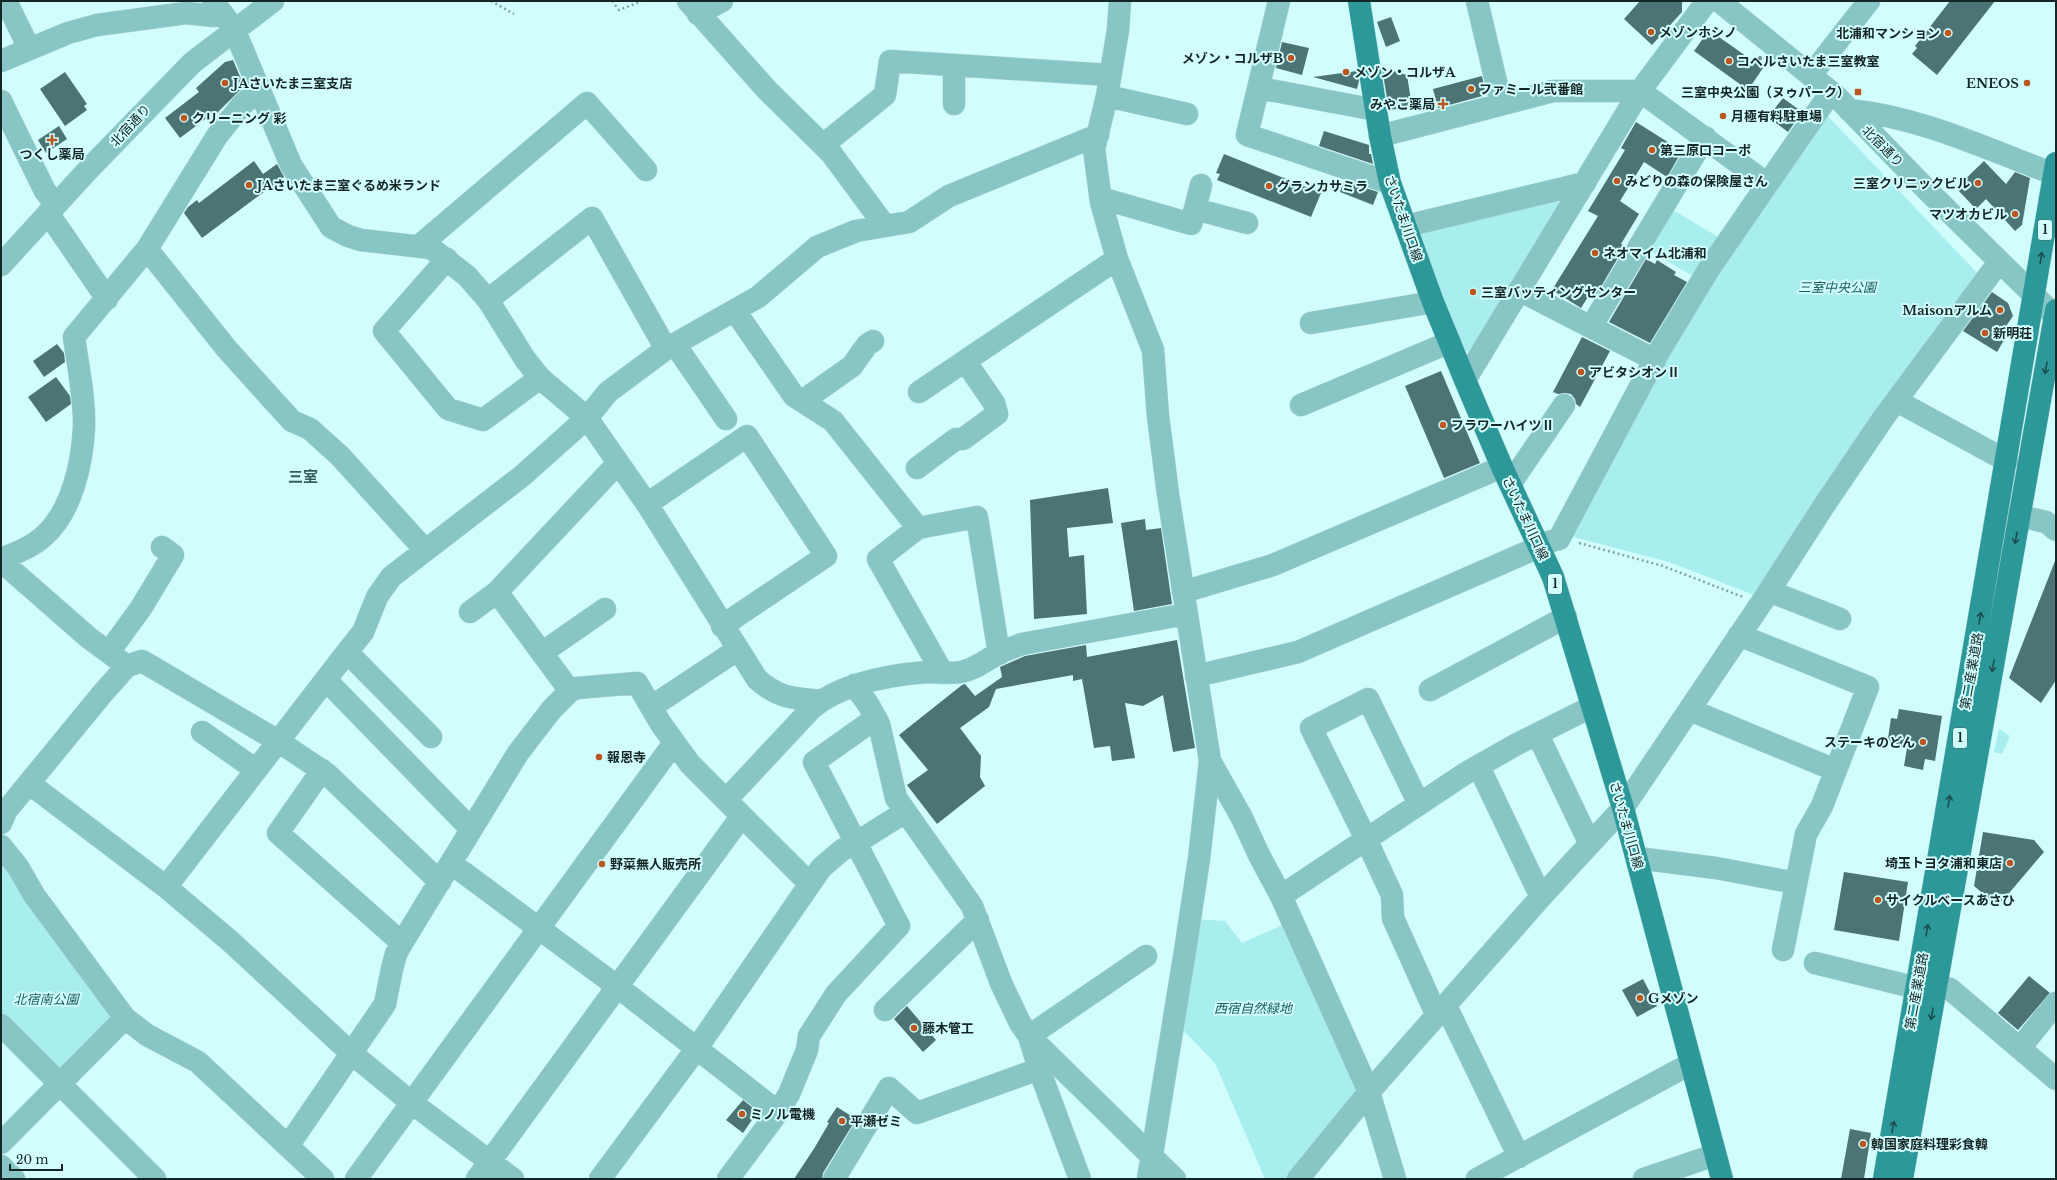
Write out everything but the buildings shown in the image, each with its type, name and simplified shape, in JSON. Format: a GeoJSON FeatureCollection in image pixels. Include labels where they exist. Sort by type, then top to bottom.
{"type":"FeatureCollection","features":[{"type":"Feature","properties":{"kind":"main road","name":"さいたま川口線"},"geometry":{"type":"LineString","coordinates":[[1359,1],[1380,136],[1390,183],[1433,302],[1465,380],[1506,475],[1553,577],[1566,617],[1591,707],[1623,808],[1690,1064],[1722,1179]]}},
{"type":"Feature","properties":{"kind":"main road","name":"第二産業道路"},"geometry":{"type":"LineString","coordinates":[[1902,1179],[1927,987],[2007,461],[2055,169]]}},
{"type":"Feature","properties":{"kind":"main road","name":"第二産業道路"},"geometry":{"type":"LineString","coordinates":[[1884,1179],[1927,987],[2020,516],[2056,314]]}},
{"type":"Feature","properties":{"kind":"street"},"geometry":{"type":"LineString","coordinates":[[6,1],[29,48]]}},
{"type":"Feature","properties":{"kind":"street","name":"北宿通り"},"geometry":{"type":"LineString","coordinates":[[1,264],[166,87],[192,62],[224,15],[273,1]]}},
{"type":"Feature","properties":{"kind":"street"},"geometry":{"type":"LineString","coordinates":[[693,7],[722,1]]}},
{"type":"Feature","properties":{"kind":"street"},"geometry":{"type":"LineString","coordinates":[[1120,1],[1118,30],[1108,86],[1094,149],[1101,198],[1117,259],[1153,350],[1158,416],[1186,614],[1210,760],[1188,936],[1148,1179]]}},
{"type":"Feature","properties":{"kind":"street"},"geometry":{"type":"LineString","coordinates":[[1279,1],[1247,135],[1390,183]]}},
{"type":"Feature","properties":{"kind":"street"},"geometry":{"type":"LineString","coordinates":[[1811,75],[1869,1]]}},
{"type":"Feature","properties":{"kind":"street"},"geometry":{"type":"LineString","coordinates":[[1465,380],[1640,91],[1718,2]]}},
{"type":"Feature","properties":{"kind":"street","name":"北宿通り"},"geometry":{"type":"LineString","coordinates":[[1718,2],[1811,75],[1830,92],[1999,262],[2056,314]]}},
{"type":"Feature","properties":{"kind":"street"},"geometry":{"type":"LineString","coordinates":[[1483,3],[1501,103]]}},
{"type":"Feature","properties":{"kind":"street"},"geometry":{"type":"LineString","coordinates":[[693,7],[767,90],[831,152],[884,226]]}},
{"type":"Feature","properties":{"kind":"street"},"geometry":{"type":"LineString","coordinates":[[1,61],[29,48],[78,30],[97,26],[186,13],[214,16],[224,15],[260,88],[292,165],[331,227],[348,236],[361,240],[431,248],[467,276],[488,300],[514,342],[540,378],[586,418],[647,504],[737,650],[757,679],[774,693],[796,698],[822,700]]}},
{"type":"Feature","properties":{"kind":"street"},"geometry":{"type":"LineString","coordinates":[[823,145],[885,95],[890,61],[954,66],[1108,86],[1187,114]]}},
{"type":"Feature","properties":{"kind":"street"},"geometry":{"type":"LineString","coordinates":[[954,66],[954,104]]}},
{"type":"Feature","properties":{"kind":"street"},"geometry":{"type":"LineString","coordinates":[[127,666],[89,638],[1,560],[28,547],[42,538],[52,528],[68,500],[79,462],[84,428],[74,337],[147,249],[217,136],[241,106],[260,88]]}},
{"type":"Feature","properties":{"kind":"street"},"geometry":{"type":"LineString","coordinates":[[1259,88],[1376,110]]}},
{"type":"Feature","properties":{"kind":"street"},"geometry":{"type":"LineString","coordinates":[[1380,136],[1501,103],[1553,91],[1640,91],[1766,183]]}},
{"type":"Feature","properties":{"kind":"street"},"geometry":{"type":"LineString","coordinates":[[1196,676],[1298,652],[1560,537],[1655,360],[1709,269],[1766,183],[1830,92]]}},
{"type":"Feature","properties":{"kind":"street"},"geometry":{"type":"LineString","coordinates":[[1,101],[45,191],[52,209],[107,299]]}},
{"type":"Feature","properties":{"kind":"street"},"geometry":{"type":"LineString","coordinates":[[420,246],[587,103],[646,170]]}},
{"type":"Feature","properties":{"kind":"street"},"geometry":{"type":"LineString","coordinates":[[1849,110],[1878,114],[1945,132],[2055,169]]}},
{"type":"Feature","properties":{"kind":"street"},"geometry":{"type":"LineString","coordinates":[[166,887],[363,632],[377,597],[385,584],[425,550],[522,476],[586,418],[608,392],[671,348],[758,297],[817,247],[856,231],[909,222],[949,196],[1098,135]]}},
{"type":"Feature","properties":{"kind":"street"},"geometry":{"type":"LineString","coordinates":[[1591,327],[1705,137]]}},
{"type":"Feature","properties":{"kind":"street"},"geometry":{"type":"LineString","coordinates":[[1406,226],[1585,183]]}},
{"type":"Feature","properties":{"kind":"street"},"geometry":{"type":"LineString","coordinates":[[1101,198],[1191,224],[1201,185]]}},
{"type":"Feature","properties":{"kind":"street"},"geometry":{"type":"LineString","coordinates":[[1195,209],[1247,223]]}},
{"type":"Feature","properties":{"kind":"street"},"geometry":{"type":"LineString","coordinates":[[488,300],[592,218],[671,348],[726,419]]}},
{"type":"Feature","properties":{"kind":"street"},"geometry":{"type":"LineString","coordinates":[[147,249],[226,348],[292,421],[310,429],[340,456],[425,550]]}},
{"type":"Feature","properties":{"kind":"street"},"geometry":{"type":"LineString","coordinates":[[919,392],[1117,259]]}},
{"type":"Feature","properties":{"kind":"street"},"geometry":{"type":"LineString","coordinates":[[447,260],[384,331],[448,409],[483,420],[540,378]]}},
{"type":"Feature","properties":{"kind":"street"},"geometry":{"type":"LineString","coordinates":[[1298,1179],[1369,1092],[1541,897],[1623,808],[1690,710],[1823,507],[1897,401],[1999,262]]}},
{"type":"Feature","properties":{"kind":"street"},"geometry":{"type":"LineString","coordinates":[[1519,290],[1655,360]]}},
{"type":"Feature","properties":{"kind":"street"},"geometry":{"type":"LineString","coordinates":[[1311,324],[1433,302]]}},
{"type":"Feature","properties":{"kind":"street"},"geometry":{"type":"LineString","coordinates":[[736,311],[794,396],[804,400],[834,421],[918,528]]}},
{"type":"Feature","properties":{"kind":"street"},"geometry":{"type":"LineString","coordinates":[[804,400],[852,366],[867,345],[873,341]]}},
{"type":"Feature","properties":{"kind":"street"},"geometry":{"type":"LineString","coordinates":[[1301,405],[1450,342]]}},
{"type":"Feature","properties":{"kind":"street"},"geometry":{"type":"LineString","coordinates":[[917,468],[956,439],[962,439],[997,414],[994,402],[965,362]]}},
{"type":"Feature","properties":{"kind":"street"},"geometry":{"type":"LineString","coordinates":[[1897,401],[2007,461]]}},
{"type":"Feature","properties":{"kind":"street"},"geometry":{"type":"LineString","coordinates":[[1183,592],[1273,565],[1506,475],[1564,405]]}},
{"type":"Feature","properties":{"kind":"street"},"geometry":{"type":"LineString","coordinates":[[647,504],[747,436],[826,556],[722,626]]}},
{"type":"Feature","properties":{"kind":"street"},"geometry":{"type":"LineString","coordinates":[[470,612],[497,592],[618,463]]}},
{"type":"Feature","properties":{"kind":"street"},"geometry":{"type":"LineString","coordinates":[[2020,516],[2046,522],[2056,530]]}},
{"type":"Feature","properties":{"kind":"street"},"geometry":{"type":"LineString","coordinates":[[942,672],[878,559],[918,528],[977,517],[999,654]]}},
{"type":"Feature","properties":{"kind":"street"},"geometry":{"type":"LineString","coordinates":[[108,652],[143,588],[173,555],[162,547]]}},
{"type":"Feature","properties":{"kind":"street"},"geometry":{"type":"LineString","coordinates":[[497,592],[570,691]]}},
{"type":"Feature","properties":{"kind":"street"},"geometry":{"type":"LineString","coordinates":[[1765,597],[1840,619]]}},
{"type":"Feature","properties":{"kind":"street"},"geometry":{"type":"LineString","coordinates":[[542,652],[605,609]]}},
{"type":"Feature","properties":{"kind":"street"},"geometry":{"type":"LineString","coordinates":[[726,800],[822,700],[854,686],[873,680],[909,674],[960,672],[974,669],[999,654],[1022,644],[1186,614]]}},
{"type":"Feature","properties":{"kind":"street"},"geometry":{"type":"LineString","coordinates":[[1430,690],[1566,617]]}},
{"type":"Feature","properties":{"kind":"street"},"geometry":{"type":"LineString","coordinates":[[1739,636],[1868,687],[1822,806],[1806,834],[1783,950]]}},
{"type":"Feature","properties":{"kind":"street"},"geometry":{"type":"LineString","coordinates":[[651,708],[737,650]]}},
{"type":"Feature","properties":{"kind":"street"},"geometry":{"type":"LineString","coordinates":[[347,652],[431,737]]}},
{"type":"Feature","properties":{"kind":"street"},"geometry":{"type":"LineString","coordinates":[[1,823],[6,811],[30,784],[72,730],[127,666],[142,661],[278,741],[322,770],[440,882]]}},
{"type":"Feature","properties":{"kind":"street"},"geometry":{"type":"LineString","coordinates":[[326,680],[471,829]]}},
{"type":"Feature","properties":{"kind":"street"},"geometry":{"type":"LineString","coordinates":[[288,1146],[386,1004],[392,969],[402,943],[452,864],[471,829],[518,753],[536,728],[570,691],[586,687],[637,683],[651,708],[690,764],[741,817],[809,883]]}},
{"type":"Feature","properties":{"kind":"street"},"geometry":{"type":"LineString","coordinates":[[854,686],[876,718],[896,798],[972,906],[1001,983],[1020,1023],[1029,1036],[1174,1179]]}},
{"type":"Feature","properties":{"kind":"street"},"geometry":{"type":"LineString","coordinates":[[1419,804],[1368,699],[1311,728],[1366,838],[1392,895],[1393,918],[1519,1157]]}},
{"type":"Feature","properties":{"kind":"street"},"geometry":{"type":"LineString","coordinates":[[1281,896],[1366,838],[1466,773],[1479,767],[1500,753],[1591,707]]}},
{"type":"Feature","properties":{"kind":"street"},"geometry":{"type":"LineString","coordinates":[[1690,710],[1835,770]]}},
{"type":"Feature","properties":{"kind":"street"},"geometry":{"type":"LineString","coordinates":[[736,1175],[789,1094],[807,1050],[809,1036],[836,994],[899,926],[814,762],[876,718]]}},
{"type":"Feature","properties":{"kind":"street"},"geometry":{"type":"LineString","coordinates":[[202,732],[256,770]]}},
{"type":"Feature","properties":{"kind":"street"},"geometry":{"type":"LineString","coordinates":[[1538,734],[1590,844]]}},
{"type":"Feature","properties":{"kind":"street"},"geometry":{"type":"LineString","coordinates":[[356,1179],[674,743]]}},
{"type":"Feature","properties":{"kind":"street"},"geometry":{"type":"LineString","coordinates":[[1210,760],[1242,818],[1259,855],[1281,896],[1369,1092],[1395,1179]]}},
{"type":"Feature","properties":{"kind":"street"},"geometry":{"type":"LineString","coordinates":[[1479,767],[1541,897]]}},
{"type":"Feature","properties":{"kind":"street"},"geometry":{"type":"LineString","coordinates":[[322,770],[278,833],[402,943]]}},
{"type":"Feature","properties":{"kind":"street"},"geometry":{"type":"LineString","coordinates":[[30,784],[166,887],[230,941],[351,1053],[412,1102],[484,1171],[513,1179]]}},
{"type":"Feature","properties":{"kind":"street"},"geometry":{"type":"LineString","coordinates":[[600,1179],[696,1048],[809,883],[829,859],[842,850],[856,844],[905,812]]}},
{"type":"Feature","properties":{"kind":"street"},"geometry":{"type":"LineString","coordinates":[[484,1171],[741,817]]}},
{"type":"Feature","properties":{"kind":"street"},"geometry":{"type":"LineString","coordinates":[[1,846],[18,867],[34,895],[125,1018],[147,1035],[198,1062],[323,1179]]}},
{"type":"Feature","properties":{"kind":"street"},"geometry":{"type":"LineString","coordinates":[[1637,858],[1716,868],[1796,883]]}},
{"type":"Feature","properties":{"kind":"street"},"geometry":{"type":"LineString","coordinates":[[452,864],[618,987],[778,1112]]}},
{"type":"Feature","properties":{"kind":"street"},"geometry":{"type":"LineString","coordinates":[[885,1010],[978,920]]}},
{"type":"Feature","properties":{"kind":"street"},"geometry":{"type":"LineString","coordinates":[[1029,1036],[1146,956]]}},
{"type":"Feature","properties":{"kind":"street"},"geometry":{"type":"LineString","coordinates":[[1815,963],[1927,987],[1950,988],[2056,1080]]}},
{"type":"Feature","properties":{"kind":"street"},"geometry":{"type":"LineString","coordinates":[[2020,1048],[2056,1003]]}},
{"type":"Feature","properties":{"kind":"street"},"geometry":{"type":"LineString","coordinates":[[1,1143],[125,1018]]}},
{"type":"Feature","properties":{"kind":"street"},"geometry":{"type":"LineString","coordinates":[[1,1025],[155,1179]]}},
{"type":"Feature","properties":{"kind":"street"},"geometry":{"type":"LineString","coordinates":[[1029,1036],[1039,1069],[1080,1179]]}},
{"type":"Feature","properties":{"kind":"street"},"geometry":{"type":"LineString","coordinates":[[1480,1178],[1690,1064]]}},
{"type":"Feature","properties":{"kind":"street"},"geometry":{"type":"LineString","coordinates":[[834,1179],[889,1088],[917,1113],[1039,1069]]}},
{"type":"Feature","properties":{"kind":"street"},"geometry":{"type":"LineString","coordinates":[[1644,1179],[1715,1155]]}},
{"type":"Feature","properties":{"kind":"street"},"geometry":{"type":"LineString","coordinates":[[1,1166],[14,1179]]}},
{"type":"Feature","properties":{"kind":"path"},"geometry":{"type":"LineString","coordinates":[[491,1],[514,14]]}},
{"type":"Feature","properties":{"kind":"path"},"geometry":{"type":"LineString","coordinates":[[612,1],[619,10],[642,1]]}},
{"type":"Feature","properties":{"kind":"path"},"geometry":{"type":"LineString","coordinates":[[1560,537],[1765,597]]}},
{"type":"Feature","properties":{"kind":"green space","name":"三室中央公園"},"geometry":{"type":"Polygon","coordinates":[[[1824,112],[1981,277],[1759,597],[1669,562],[1566,535],[1710,277],[1824,112]]]}},
{"type":"Feature","properties":{"kind":"green space","name":"三室バッティングセンター"},"geometry":{"type":"Polygon","coordinates":[[[1553,194],[1561,207],[1472,352],[1459,350],[1414,234],[1553,194]]]}},
{"type":"Feature","properties":{"kind":"green space"},"geometry":{"type":"Polygon","coordinates":[[[1671,209],[1720,238],[1696,278],[1645,248],[1671,209]]]}},
{"type":"Feature","properties":{"kind":"green space"},"geometry":{"type":"Polygon","coordinates":[[[1999,729],[2010,736],[2002,754],[1994,752],[1999,729]]]}},
{"type":"Feature","properties":{"kind":"green space","name":"北宿南公園"},"geometry":{"type":"Polygon","coordinates":[[[1,850],[112,1015],[112,1023],[64,1070],[55,1071],[1,1018],[1,850]]]}},
{"type":"Feature","properties":{"kind":"green space","name":"西宿自然緑地"},"geometry":{"type":"Polygon","coordinates":[[[1193,919],[1225,921],[1242,943],[1287,923],[1363,1090],[1288,1179],[1265,1179],[1215,1063],[1179,1026],[1193,919]]]}},
{"type":"Feature","properties":{"kind":"place","name":"メゾンホシノ"},"geometry":{"type":"Point","coordinates":[1651,32]}},
{"type":"Feature","properties":{"kind":"place","name":"北浦和マンション"},"geometry":{"type":"Point","coordinates":[1948,33]}},
{"type":"Feature","properties":{"kind":"place","name":"メゾン・コルザB"},"geometry":{"type":"Point","coordinates":[1291,58]}},
{"type":"Feature","properties":{"kind":"place","name":"コペルさいたま三室教室"},"geometry":{"type":"Point","coordinates":[1729,61]}},
{"type":"Feature","properties":{"kind":"place","name":"メゾン・コルザA"},"geometry":{"type":"Point","coordinates":[1346,72]}},
{"type":"Feature","properties":{"kind":"place","name":"JAさいたま三室支店"},"geometry":{"type":"Point","coordinates":[225,83]}},
{"type":"Feature","properties":{"kind":"place","name":"ENEOS"},"geometry":{"type":"Point","coordinates":[2027,83]}},
{"type":"Feature","properties":{"kind":"place","name":"ファミール弐番館"},"geometry":{"type":"Point","coordinates":[1471,89]}},
{"type":"Feature","properties":{"kind":"place","name":"三室中央公園（ヌゥパーク）"},"geometry":{"type":"Point","coordinates":[1858,92]}},
{"type":"Feature","properties":{"kind":"place","name":"みやこ薬局"},"geometry":{"type":"Point","coordinates":[1443,104]}},
{"type":"Feature","properties":{"kind":"place","name":"月極有料駐車場"},"geometry":{"type":"Point","coordinates":[1723,116]}},
{"type":"Feature","properties":{"kind":"place","name":"クリーニング 彩"},"geometry":{"type":"Point","coordinates":[184,118]}},
{"type":"Feature","properties":{"kind":"place","name":"つくし薬局"},"geometry":{"type":"Point","coordinates":[52,140]}},
{"type":"Feature","properties":{"kind":"place","name":"第三原口コーポ"},"geometry":{"type":"Point","coordinates":[1652,150]}},
{"type":"Feature","properties":{"kind":"place","name":"みどりの森の保険屋さん"},"geometry":{"type":"Point","coordinates":[1617,181]}},
{"type":"Feature","properties":{"kind":"place","name":"三室クリニックビル"},"geometry":{"type":"Point","coordinates":[1978,183]}},
{"type":"Feature","properties":{"kind":"place","name":"JAさいたま三室ぐるめ米ランド"},"geometry":{"type":"Point","coordinates":[249,185]}},
{"type":"Feature","properties":{"kind":"place","name":"グランカサミラ"},"geometry":{"type":"Point","coordinates":[1269,186]}},
{"type":"Feature","properties":{"kind":"place","name":"マツオカビル"},"geometry":{"type":"Point","coordinates":[2015,214]}},
{"type":"Feature","properties":{"kind":"place","name":"ネオマイム北浦和"},"geometry":{"type":"Point","coordinates":[1595,253]}},
{"type":"Feature","properties":{"kind":"place","name":"三室バッティングセンター"},"geometry":{"type":"Point","coordinates":[1473,292]}},
{"type":"Feature","properties":{"kind":"place","name":"Maisonアルム"},"geometry":{"type":"Point","coordinates":[2000,310]}},
{"type":"Feature","properties":{"kind":"place","name":"新明荘"},"geometry":{"type":"Point","coordinates":[1985,333]}},
{"type":"Feature","properties":{"kind":"place","name":"アビタシオンⅡ"},"geometry":{"type":"Point","coordinates":[1581,372]}},
{"type":"Feature","properties":{"kind":"place","name":"フラワーハイツⅡ"},"geometry":{"type":"Point","coordinates":[1443,425]}},
{"type":"Feature","properties":{"kind":"place","name":"ステーキのどん"},"geometry":{"type":"Point","coordinates":[1923,742]}},
{"type":"Feature","properties":{"kind":"place","name":"報恩寺"},"geometry":{"type":"Point","coordinates":[599,757]}},
{"type":"Feature","properties":{"kind":"place","name":"埼玉トヨタ浦和東店"},"geometry":{"type":"Point","coordinates":[2010,863]}},
{"type":"Feature","properties":{"kind":"place","name":"野菜無人販売所"},"geometry":{"type":"Point","coordinates":[602,864]}},
{"type":"Feature","properties":{"kind":"place","name":"サイクルベースあさひ"},"geometry":{"type":"Point","coordinates":[1878,900]}},
{"type":"Feature","properties":{"kind":"place","name":"Gメゾン"},"geometry":{"type":"Point","coordinates":[1640,998]}},
{"type":"Feature","properties":{"kind":"place","name":"藤木管工"},"geometry":{"type":"Point","coordinates":[914,1028]}},
{"type":"Feature","properties":{"kind":"place","name":"ミノル電機"},"geometry":{"type":"Point","coordinates":[742,1114]}},
{"type":"Feature","properties":{"kind":"place","name":"平瀬ゼミ"},"geometry":{"type":"Point","coordinates":[842,1121]}},
{"type":"Feature","properties":{"kind":"place","name":"韓国家庭料理彩食韓"},"geometry":{"type":"Point","coordinates":[1863,1144]}},
{"type":"Feature","properties":{"kind":"district","name":"三室"},"geometry":{"type":"Point","coordinates":[303,477]}}]}
